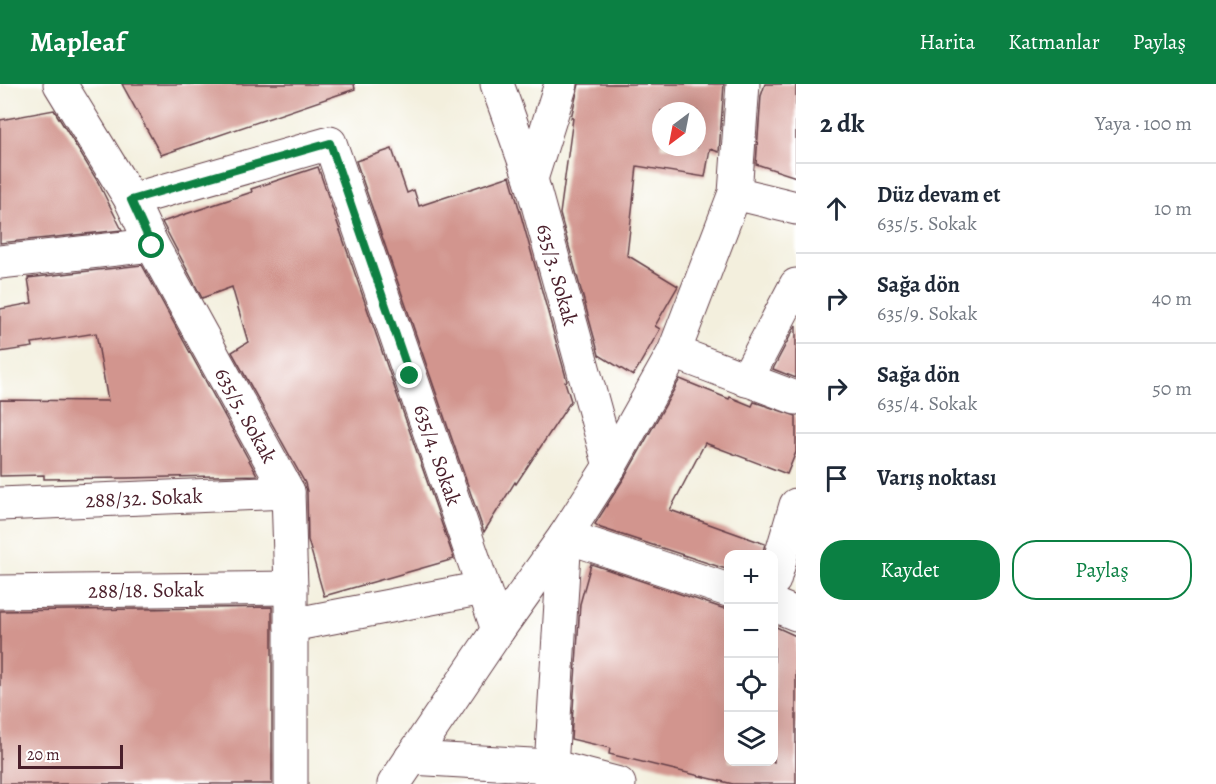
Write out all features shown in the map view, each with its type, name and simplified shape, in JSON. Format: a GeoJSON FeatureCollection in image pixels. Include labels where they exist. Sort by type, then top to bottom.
{"type":"FeatureCollection","features":[{"type":"Feature","properties":{"kind":"street","name":"635/5. Sokak"},"geometry":{"type":"LineString","coordinates":[[60,84],[131,200],[152,246],[288,492],[291,588],[291,784]]}},
{"type":"Feature","properties":{"kind":"street","name":"635/3. Sokak"},"geometry":{"type":"LineString","coordinates":[[497,84],[531,179],[610,466]]}},
{"type":"Feature","properties":{"kind":"street"},"geometry":{"type":"LineString","coordinates":[[531,179],[561,84]]}},
{"type":"Feature","properties":{"kind":"street"},"geometry":{"type":"LineString","coordinates":[[403,771],[610,466],[674,352],[735,194],[743,84]]}},
{"type":"Feature","properties":{"kind":"street","name":"635/4. Sokak"},"geometry":{"type":"LineString","coordinates":[[131,200],[330,143],[498,630]]}},
{"type":"Feature","properties":{"kind":"street"},"geometry":{"type":"LineString","coordinates":[[735,194],[796,208]]}},
{"type":"Feature","properties":{"kind":"street"},"geometry":{"type":"LineString","coordinates":[[0,261],[152,246]]}},
{"type":"Feature","properties":{"kind":"street"},"geometry":{"type":"LineString","coordinates":[[746,380],[796,285]]}},
{"type":"Feature","properties":{"kind":"street"},"geometry":{"type":"LineString","coordinates":[[674,352],[796,399]]}},
{"type":"Feature","properties":{"kind":"street","name":"288/32. Sokak"},"geometry":{"type":"LineString","coordinates":[[0,504],[288,492]]}},
{"type":"Feature","properties":{"kind":"street"},"geometry":{"type":"LineString","coordinates":[[778,566],[796,505]]}},
{"type":"Feature","properties":{"kind":"street"},"geometry":{"type":"LineString","coordinates":[[564,536],[724,588]]}},
{"type":"Feature","properties":{"kind":"street"},"geometry":{"type":"LineString","coordinates":[[550,775],[564,536]]}},
{"type":"Feature","properties":{"kind":"street","name":"288/18. Sokak"},"geometry":{"type":"LineString","coordinates":[[0,592],[291,588]]}},
{"type":"Feature","properties":{"kind":"street"},"geometry":{"type":"LineString","coordinates":[[291,625],[483,588]]}},
{"type":"Feature","properties":{"kind":"street"},"geometry":{"type":"LineString","coordinates":[[778,607],[796,615]]}},
{"type":"Feature","properties":{"kind":"street"},"geometry":{"type":"LineString","coordinates":[[403,771],[550,775],[619,784]]}},
{"type":"Feature","properties":{"kind":"building"},"geometry":{"type":"Polygon","coordinates":[[[122,84],[354,84],[355,89],[161,155],[122,84]]]}},
{"type":"Feature","properties":{"kind":"building"},"geometry":{"type":"Polygon","coordinates":[[[579,84],[724,84],[719,152],[710,149],[705,177],[637,166],[627,255],[678,286],[655,326],[660,329],[633,376],[599,355],[560,214],[573,118],[571,118],[579,84]]]}},
{"type":"Feature","properties":{"kind":"building"},"geometry":{"type":"Polygon","coordinates":[[[765,84],[796,84],[796,177],[756,164],[761,96],[765,84]]]}},
{"type":"Feature","properties":{"kind":"building"},"geometry":{"type":"Polygon","coordinates":[[[54,110],[98,182],[122,230],[0,243],[0,120],[54,110]]]}},
{"type":"Feature","properties":{"kind":"building"},"geometry":{"type":"Polygon","coordinates":[[[392,149],[407,193],[414,190],[419,206],[510,176],[567,381],[565,382],[571,401],[516,484],[515,482],[484,532],[356,161],[392,149]]]}},
{"type":"Feature","properties":{"kind":"building"},"geometry":{"type":"Polygon","coordinates":[[[318,167],[454,559],[324,596],[308,540],[305,483],[232,352],[248,342],[232,287],[202,298],[162,222],[318,167]]]}},
{"type":"Feature","properties":{"kind":"building"},"geometry":{"type":"Polygon","coordinates":[[[142,265],[257,475],[44,479],[44,475],[0,476],[0,400],[108,401],[96,333],[32,343],[33,347],[0,352],[0,309],[32,303],[28,278],[142,265]]]}},
{"type":"Feature","properties":{"kind":"building"},"geometry":{"type":"Polygon","coordinates":[[[796,325],[796,378],[773,369],[796,325]]]}},
{"type":"Feature","properties":{"kind":"building"},"geometry":{"type":"Polygon","coordinates":[[[680,379],[729,399],[730,397],[752,406],[754,402],[796,416],[796,452],[787,474],[705,443],[670,510],[765,544],[763,550],[724,550],[724,568],[601,528],[595,524],[626,475],[680,379]]]}},
{"type":"Feature","properties":{"kind":"building"},"geometry":{"type":"Polygon","coordinates":[[[591,564],[724,608],[724,766],[778,766],[778,628],[796,636],[796,784],[733,784],[609,754],[610,748],[571,739],[580,604],[591,564]]]}},
{"type":"Feature","properties":{"kind":"building"},"geometry":{"type":"Polygon","coordinates":[[[272,607],[272,784],[0,784],[0,611],[272,607]]]}},
{"type":"Feature","properties":{"kind":"route"},"geometry":{"type":"LineString","coordinates":[[152,246],[131,200],[330,143],[410,376]]}}]}
